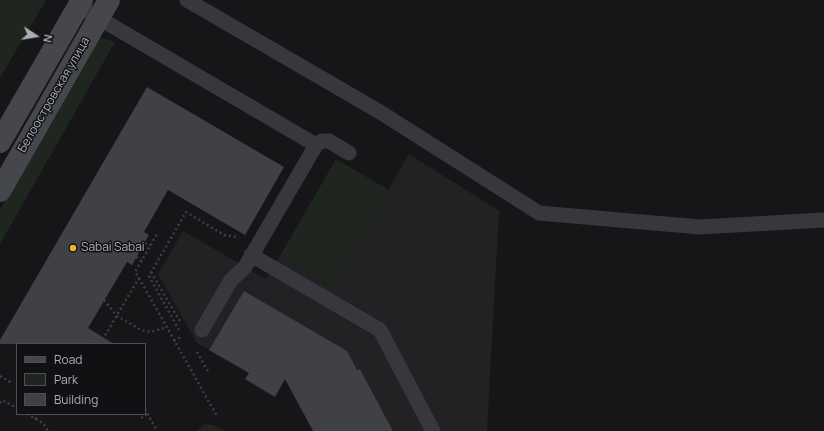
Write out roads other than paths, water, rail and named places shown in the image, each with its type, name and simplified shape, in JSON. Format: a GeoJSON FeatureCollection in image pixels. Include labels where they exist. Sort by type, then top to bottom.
{"type":"FeatureCollection","features":[{"type":"Feature","properties":{"kind":"street","name":"Белоостровская улица"},"geometry":{"type":"LineString","coordinates":[[3,129],[80,3]]}},
{"type":"Feature","properties":{"kind":"street","name":"Белоостровская улица"},"geometry":{"type":"LineString","coordinates":[[0,191],[103,9]]}},
{"type":"Feature","properties":{"kind":"lane"},"geometry":{"type":"LineString","coordinates":[[187,0],[380,112],[539,214],[700,227],[824,220]]}},
{"type":"Feature","properties":{"kind":"lane"},"geometry":{"type":"LineString","coordinates":[[80,3],[103,9],[316,145]]}},
{"type":"Feature","properties":{"kind":"lane"},"geometry":{"type":"LineString","coordinates":[[3,129],[31,137]]}},
{"type":"Feature","properties":{"kind":"lane"},"geometry":{"type":"LineString","coordinates":[[202,330],[231,280],[245,267],[316,145],[322,141],[329,141],[349,153]]}},
{"type":"Feature","properties":{"kind":"lane"},"geometry":{"type":"LineString","coordinates":[[251,255],[380,330],[434,431]]}},
{"type":"Feature","properties":{"kind":"place","name":"Sabai Sabai"},"geometry":{"type":"Point","coordinates":[73,248]}}]}
